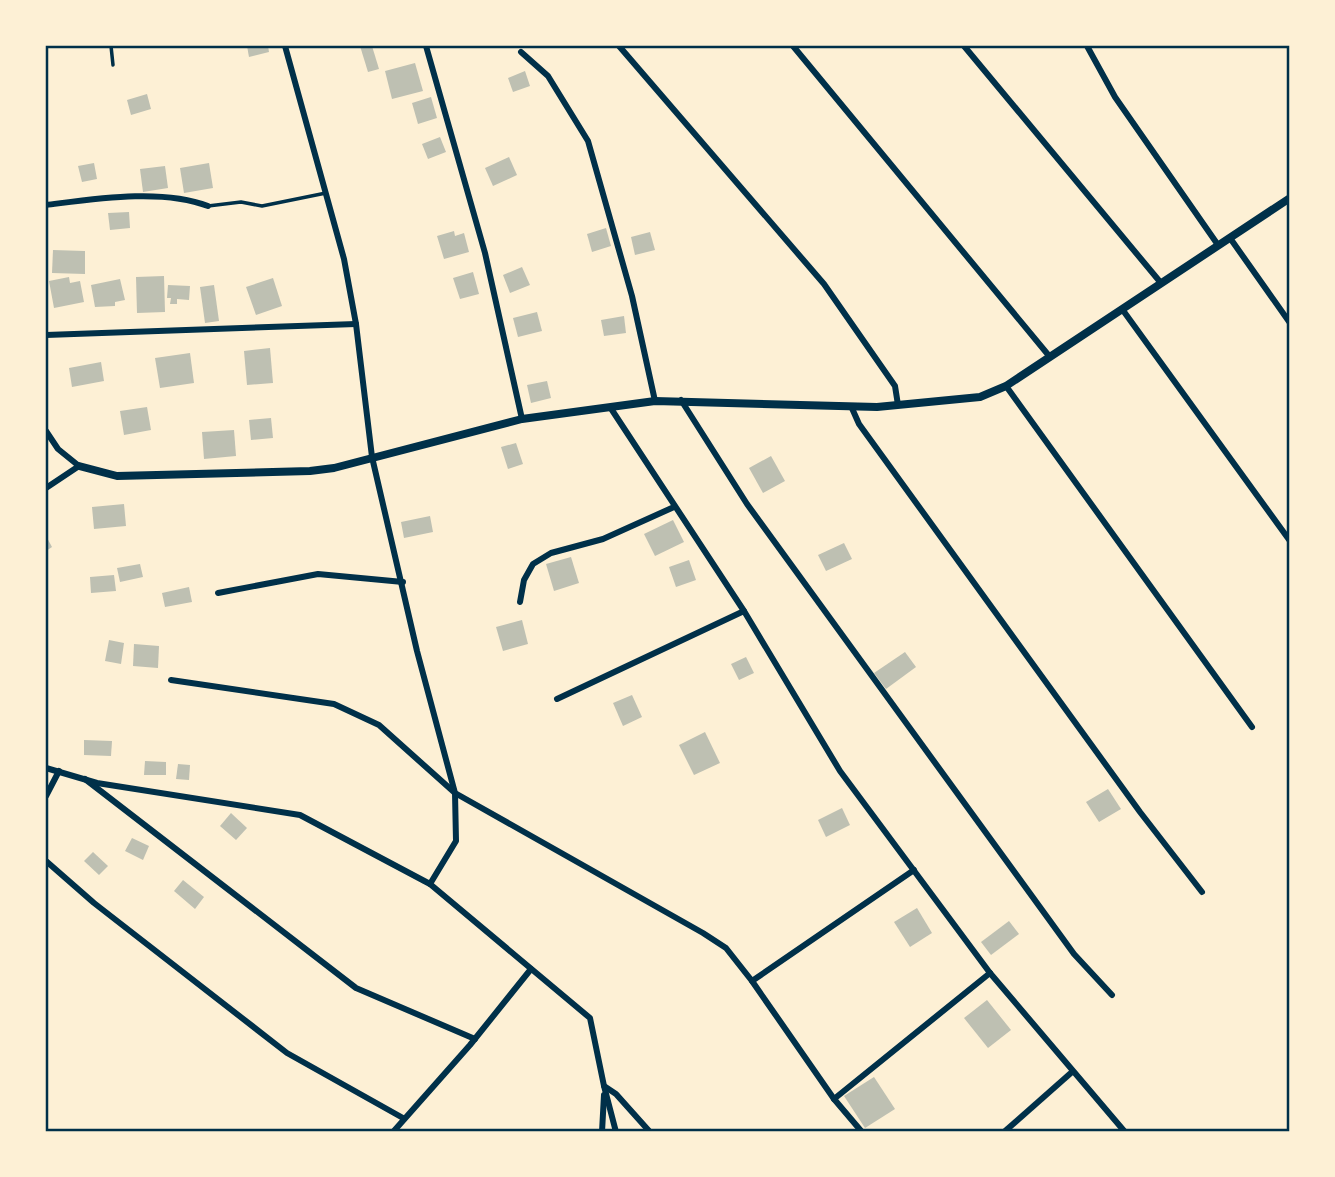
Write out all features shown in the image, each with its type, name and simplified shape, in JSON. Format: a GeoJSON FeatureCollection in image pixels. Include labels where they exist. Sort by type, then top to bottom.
{"type":"FeatureCollection","features":[{"type":"Feature","properties":{"kind":"street"},"geometry":{"type":"LineString","coordinates":[[285,46],[326,193],[356,324],[372,457],[417,651],[455,793],[456,841],[430,884]]}},
{"type":"Feature","properties":{"kind":"street"},"geometry":{"type":"LineString","coordinates":[[426,46],[488,265],[522,419]]}},
{"type":"Feature","properties":{"kind":"street"},"geometry":{"type":"LineString","coordinates":[[619,46],[824,284],[895,386],[898,405]]}},
{"type":"Feature","properties":{"kind":"street"},"geometry":{"type":"LineString","coordinates":[[793,46],[1050,357]]}},
{"type":"Feature","properties":{"kind":"street"},"geometry":{"type":"LineString","coordinates":[[964,46],[1161,283]]}},
{"type":"Feature","properties":{"kind":"street"},"geometry":{"type":"LineString","coordinates":[[1087,46],[1115,97],[1219,245]]}},
{"type":"Feature","properties":{"kind":"street"},"geometry":{"type":"LineString","coordinates":[[521,52],[548,76],[588,141],[632,296],[654,401]]}},
{"type":"Feature","properties":{"kind":"street"},"geometry":{"type":"LineString","coordinates":[[46,205],[108,198],[193,200],[208,205]]}},
{"type":"Feature","properties":{"kind":"street"},"geometry":{"type":"LineString","coordinates":[[46,431],[58,449],[79,466],[117,476],[310,471],[334,468],[522,419],[654,401],[898,405],[980,397],[1006,386],[1290,198]]}},
{"type":"Feature","properties":{"kind":"street"},"geometry":{"type":"LineString","coordinates":[[1230,238],[1290,323]]}},
{"type":"Feature","properties":{"kind":"street"},"geometry":{"type":"LineString","coordinates":[[1122,309],[1290,541]]}},
{"type":"Feature","properties":{"kind":"street"},"geometry":{"type":"LineString","coordinates":[[46,335],[356,324]]}},
{"type":"Feature","properties":{"kind":"street"},"geometry":{"type":"LineString","coordinates":[[1006,386],[1252,727]]}},
{"type":"Feature","properties":{"kind":"street"},"geometry":{"type":"LineString","coordinates":[[681,400],[747,504],[836,628],[1067,943],[1112,995]]}},
{"type":"Feature","properties":{"kind":"street"},"geometry":{"type":"LineString","coordinates":[[851,405],[859,424],[1155,832],[1202,892]]}},
{"type":"Feature","properties":{"kind":"street"},"geometry":{"type":"LineString","coordinates":[[610,407],[744,611],[840,771],[990,973],[1125,1132]]}},
{"type":"Feature","properties":{"kind":"street"},"geometry":{"type":"LineString","coordinates":[[46,488],[79,466]]}},
{"type":"Feature","properties":{"kind":"street"},"geometry":{"type":"LineString","coordinates":[[520,602],[524,580],[533,564],[551,553],[603,539],[674,507]]}},
{"type":"Feature","properties":{"kind":"street"},"geometry":{"type":"LineString","coordinates":[[218,593],[318,574],[403,582]]}},
{"type":"Feature","properties":{"kind":"street"},"geometry":{"type":"LineString","coordinates":[[557,699],[744,611]]}},
{"type":"Feature","properties":{"kind":"street"},"geometry":{"type":"LineString","coordinates":[[171,680],[334,704],[379,725],[455,793],[726,948],[834,1099],[862,1132]]}},
{"type":"Feature","properties":{"kind":"street"},"geometry":{"type":"LineString","coordinates":[[46,768],[85,779],[300,815],[430,884],[590,1018],[616,1132]]}},
{"type":"Feature","properties":{"kind":"street"},"geometry":{"type":"LineString","coordinates":[[46,796],[59,771]]}},
{"type":"Feature","properties":{"kind":"street"},"geometry":{"type":"LineString","coordinates":[[85,779],[356,988],[475,1039]]}},
{"type":"Feature","properties":{"kind":"street"},"geometry":{"type":"LineString","coordinates":[[46,861],[94,903],[287,1053],[403,1118]]}},
{"type":"Feature","properties":{"kind":"street"},"geometry":{"type":"LineString","coordinates":[[752,981],[914,870]]}},
{"type":"Feature","properties":{"kind":"street"},"geometry":{"type":"LineString","coordinates":[[393,1132],[475,1039],[531,969]]}},
{"type":"Feature","properties":{"kind":"street"},"geometry":{"type":"LineString","coordinates":[[834,1099],[990,973]]}},
{"type":"Feature","properties":{"kind":"street"},"geometry":{"type":"LineString","coordinates":[[1004,1132],[1072,1072]]}},
{"type":"Feature","properties":{"kind":"street"},"geometry":{"type":"LineString","coordinates":[[602,1132],[604,1086]]}},
{"type":"Feature","properties":{"kind":"street"},"geometry":{"type":"LineString","coordinates":[[604,1086],[616,1094],[650,1132]]}},
{"type":"Feature","properties":{"kind":"lane"},"geometry":{"type":"LineString","coordinates":[[111,46],[113,65]]}},
{"type":"Feature","properties":{"kind":"lane"},"geometry":{"type":"LineString","coordinates":[[208,205],[241,202],[262,206],[326,193]]}},
{"type":"Feature","properties":{"kind":"building"},"geometry":{"type":"Polygon","coordinates":[[[247,46],[268,46],[269,52],[249,57],[247,46]]]}},
{"type":"Feature","properties":{"kind":"building"},"geometry":{"type":"Polygon","coordinates":[[[360,46],[372,46],[379,69],[368,72],[360,46]]]}},
{"type":"Feature","properties":{"kind":"building"},"geometry":{"type":"Polygon","coordinates":[[[415,63],[423,91],[392,99],[385,71],[415,63]]]}},
{"type":"Feature","properties":{"kind":"building"},"geometry":{"type":"Polygon","coordinates":[[[525,71],[530,86],[513,92],[508,78],[525,71]]]}},
{"type":"Feature","properties":{"kind":"building"},"geometry":{"type":"Polygon","coordinates":[[[147,94],[151,109],[131,115],[127,100],[147,94]]]}},
{"type":"Feature","properties":{"kind":"building"},"geometry":{"type":"Polygon","coordinates":[[[431,97],[437,118],[418,124],[412,103],[431,97]]]}},
{"type":"Feature","properties":{"kind":"building"},"geometry":{"type":"Polygon","coordinates":[[[440,137],[446,152],[428,159],[422,144],[440,137]]]}},
{"type":"Feature","properties":{"kind":"building"},"geometry":{"type":"Polygon","coordinates":[[[509,157],[517,175],[493,186],[485,168],[509,157]]]}},
{"type":"Feature","properties":{"kind":"building"},"geometry":{"type":"Polygon","coordinates":[[[94,163],[97,179],[82,182],[78,166],[94,163]]]}},
{"type":"Feature","properties":{"kind":"building"},"geometry":{"type":"Polygon","coordinates":[[[209,163],[213,188],[184,193],[180,168],[209,163]]]}},
{"type":"Feature","properties":{"kind":"building"},"geometry":{"type":"Polygon","coordinates":[[[165,166],[168,188],[143,192],[140,169],[165,166]]]}},
{"type":"Feature","properties":{"kind":"building"},"geometry":{"type":"Polygon","coordinates":[[[129,212],[130,228],[110,230],[108,213],[129,212]]]}},
{"type":"Feature","properties":{"kind":"building"},"geometry":{"type":"Polygon","coordinates":[[[606,228],[611,246],[592,252],[587,234],[606,228]]]}},
{"type":"Feature","properties":{"kind":"building"},"geometry":{"type":"Polygon","coordinates":[[[454,231],[455,236],[464,233],[469,252],[444,259],[437,236],[454,231]]]}},
{"type":"Feature","properties":{"kind":"building"},"geometry":{"type":"Polygon","coordinates":[[[650,232],[655,250],[635,255],[631,237],[650,232]]]}},
{"type":"Feature","properties":{"kind":"building"},"geometry":{"type":"Polygon","coordinates":[[[53,250],[85,251],[85,274],[52,273],[53,250]]]}},
{"type":"Feature","properties":{"kind":"building"},"geometry":{"type":"Polygon","coordinates":[[[522,267],[530,285],[510,293],[503,275],[522,267]]]}},
{"type":"Feature","properties":{"kind":"building"},"geometry":{"type":"Polygon","coordinates":[[[473,272],[479,294],[460,299],[453,278],[473,272]]]}},
{"type":"Feature","properties":{"kind":"building"},"geometry":{"type":"Polygon","coordinates":[[[164,276],[165,312],[137,313],[136,277],[164,276]]]}},
{"type":"Feature","properties":{"kind":"building"},"geometry":{"type":"Polygon","coordinates":[[[69,277],[70,283],[80,281],[84,302],[54,308],[49,281],[69,277]]]}},
{"type":"Feature","properties":{"kind":"building"},"geometry":{"type":"Polygon","coordinates":[[[273,278],[282,306],[256,315],[246,287],[273,278]]]}},
{"type":"Feature","properties":{"kind":"building"},"geometry":{"type":"Polygon","coordinates":[[[120,279],[125,300],[115,302],[115,306],[95,307],[91,285],[120,279]]]}},
{"type":"Feature","properties":{"kind":"building"},"geometry":{"type":"Polygon","coordinates":[[[168,285],[190,286],[189,300],[177,299],[177,304],[170,304],[171,298],[167,298],[168,285]]]}},
{"type":"Feature","properties":{"kind":"building"},"geometry":{"type":"Polygon","coordinates":[[[214,285],[219,321],[205,323],[200,287],[214,285]]]}},
{"type":"Feature","properties":{"kind":"building"},"geometry":{"type":"Polygon","coordinates":[[[537,312],[542,331],[518,337],[513,318],[537,312]]]}},
{"type":"Feature","properties":{"kind":"building"},"geometry":{"type":"Polygon","coordinates":[[[624,316],[626,333],[604,336],[601,320],[624,316]]]}},
{"type":"Feature","properties":{"kind":"building"},"geometry":{"type":"Polygon","coordinates":[[[270,348],[273,383],[247,385],[244,351],[270,348]]]}},
{"type":"Feature","properties":{"kind":"building"},"geometry":{"type":"Polygon","coordinates":[[[190,353],[194,383],[160,388],[155,358],[190,353]]]}},
{"type":"Feature","properties":{"kind":"building"},"geometry":{"type":"Polygon","coordinates":[[[101,362],[104,381],[72,387],[69,368],[101,362]]]}},
{"type":"Feature","properties":{"kind":"building"},"geometry":{"type":"Polygon","coordinates":[[[547,381],[551,398],[531,403],[527,385],[547,381]]]}},
{"type":"Feature","properties":{"kind":"building"},"geometry":{"type":"Polygon","coordinates":[[[147,407],[151,430],[124,435],[120,411],[147,407]]]}},
{"type":"Feature","properties":{"kind":"building"},"geometry":{"type":"Polygon","coordinates":[[[271,418],[273,438],[251,440],[249,420],[271,418]]]}},
{"type":"Feature","properties":{"kind":"building"},"geometry":{"type":"Polygon","coordinates":[[[234,430],[236,456],[204,459],[202,432],[234,430]]]}},
{"type":"Feature","properties":{"kind":"building"},"geometry":{"type":"Polygon","coordinates":[[[516,443],[523,464],[508,469],[501,447],[516,443]]]}},
{"type":"Feature","properties":{"kind":"building"},"geometry":{"type":"Polygon","coordinates":[[[771,456],[785,481],[763,493],[749,468],[771,456]]]}},
{"type":"Feature","properties":{"kind":"building"},"geometry":{"type":"Polygon","coordinates":[[[124,504],[126,526],[94,529],[92,507],[124,504]]]}},
{"type":"Feature","properties":{"kind":"building"},"geometry":{"type":"Polygon","coordinates":[[[430,516],[433,532],[404,538],[401,522],[430,516]]]}},
{"type":"Feature","properties":{"kind":"building"},"geometry":{"type":"Polygon","coordinates":[[[673,520],[684,542],[655,556],[644,534],[673,520]]]}},
{"type":"Feature","properties":{"kind":"building"},"geometry":{"type":"Polygon","coordinates":[[[46,536],[52,547],[46,551],[46,536]]]}},
{"type":"Feature","properties":{"kind":"building"},"geometry":{"type":"Polygon","coordinates":[[[844,543],[852,559],[826,571],[818,555],[844,543]]]}},
{"type":"Feature","properties":{"kind":"building"},"geometry":{"type":"Polygon","coordinates":[[[571,557],[579,583],[554,591],[546,564],[571,557]]]}},
{"type":"Feature","properties":{"kind":"building"},"geometry":{"type":"Polygon","coordinates":[[[689,560],[696,580],[676,587],[669,567],[689,560]]]}},
{"type":"Feature","properties":{"kind":"building"},"geometry":{"type":"Polygon","coordinates":[[[140,564],[143,577],[120,582],[117,568],[140,564]]]}},
{"type":"Feature","properties":{"kind":"building"},"geometry":{"type":"Polygon","coordinates":[[[114,575],[116,591],[91,593],[90,577],[114,575]]]}},
{"type":"Feature","properties":{"kind":"building"},"geometry":{"type":"Polygon","coordinates":[[[189,587],[192,602],[165,607],[162,593],[189,587]]]}},
{"type":"Feature","properties":{"kind":"building"},"geometry":{"type":"Polygon","coordinates":[[[522,620],[528,644],[503,651],[496,627],[522,620]]]}},
{"type":"Feature","properties":{"kind":"building"},"geometry":{"type":"Polygon","coordinates":[[[109,640],[124,643],[121,664],[105,661],[109,640]]]}},
{"type":"Feature","properties":{"kind":"building"},"geometry":{"type":"Polygon","coordinates":[[[134,644],[159,646],[158,668],[133,666],[134,644]]]}},
{"type":"Feature","properties":{"kind":"building"},"geometry":{"type":"Polygon","coordinates":[[[905,652],[916,667],[886,689],[874,673],[905,652]]]}},
{"type":"Feature","properties":{"kind":"building"},"geometry":{"type":"Polygon","coordinates":[[[746,657],[754,673],[739,680],[731,664],[746,657]]]}},
{"type":"Feature","properties":{"kind":"building"},"geometry":{"type":"Polygon","coordinates":[[[632,695],[642,717],[623,726],[613,703],[632,695]]]}},
{"type":"Feature","properties":{"kind":"building"},"geometry":{"type":"Polygon","coordinates":[[[705,732],[720,763],[694,775],[679,745],[705,732]]]}},
{"type":"Feature","properties":{"kind":"building"},"geometry":{"type":"Polygon","coordinates":[[[84,740],[112,741],[111,756],[84,755],[84,740]]]}},
{"type":"Feature","properties":{"kind":"building"},"geometry":{"type":"Polygon","coordinates":[[[145,761],[166,762],[166,775],[144,775],[145,761]]]}},
{"type":"Feature","properties":{"kind":"building"},"geometry":{"type":"Polygon","coordinates":[[[178,764],[190,765],[189,780],[176,779],[178,764]]]}},
{"type":"Feature","properties":{"kind":"building"},"geometry":{"type":"Polygon","coordinates":[[[1108,789],[1121,809],[1099,822],[1086,802],[1108,789]]]}},
{"type":"Feature","properties":{"kind":"building"},"geometry":{"type":"Polygon","coordinates":[[[842,808],[850,825],[826,837],[818,820],[842,808]]]}},
{"type":"Feature","properties":{"kind":"building"},"geometry":{"type":"Polygon","coordinates":[[[231,813],[247,828],[236,840],[220,826],[231,813]]]}},
{"type":"Feature","properties":{"kind":"building"},"geometry":{"type":"Polygon","coordinates":[[[132,838],[149,846],[143,860],[125,851],[132,838]]]}},
{"type":"Feature","properties":{"kind":"building"},"geometry":{"type":"Polygon","coordinates":[[[93,852],[108,866],[99,875],[84,861],[93,852]]]}},
{"type":"Feature","properties":{"kind":"building"},"geometry":{"type":"Polygon","coordinates":[[[183,880],[204,897],[195,909],[174,891],[183,880]]]}},
{"type":"Feature","properties":{"kind":"building"},"geometry":{"type":"Polygon","coordinates":[[[917,908],[932,933],[910,947],[894,922],[917,908]]]}},
{"type":"Feature","properties":{"kind":"building"},"geometry":{"type":"Polygon","coordinates":[[[1009,921],[1019,934],[991,955],[981,942],[1009,921]]]}},
{"type":"Feature","properties":{"kind":"building"},"geometry":{"type":"Polygon","coordinates":[[[987,1000],[1011,1030],[988,1048],[964,1018],[987,1000]]]}},
{"type":"Feature","properties":{"kind":"building"},"geometry":{"type":"Polygon","coordinates":[[[874,1077],[895,1109],[865,1128],[844,1096],[874,1077]]]}}]}
